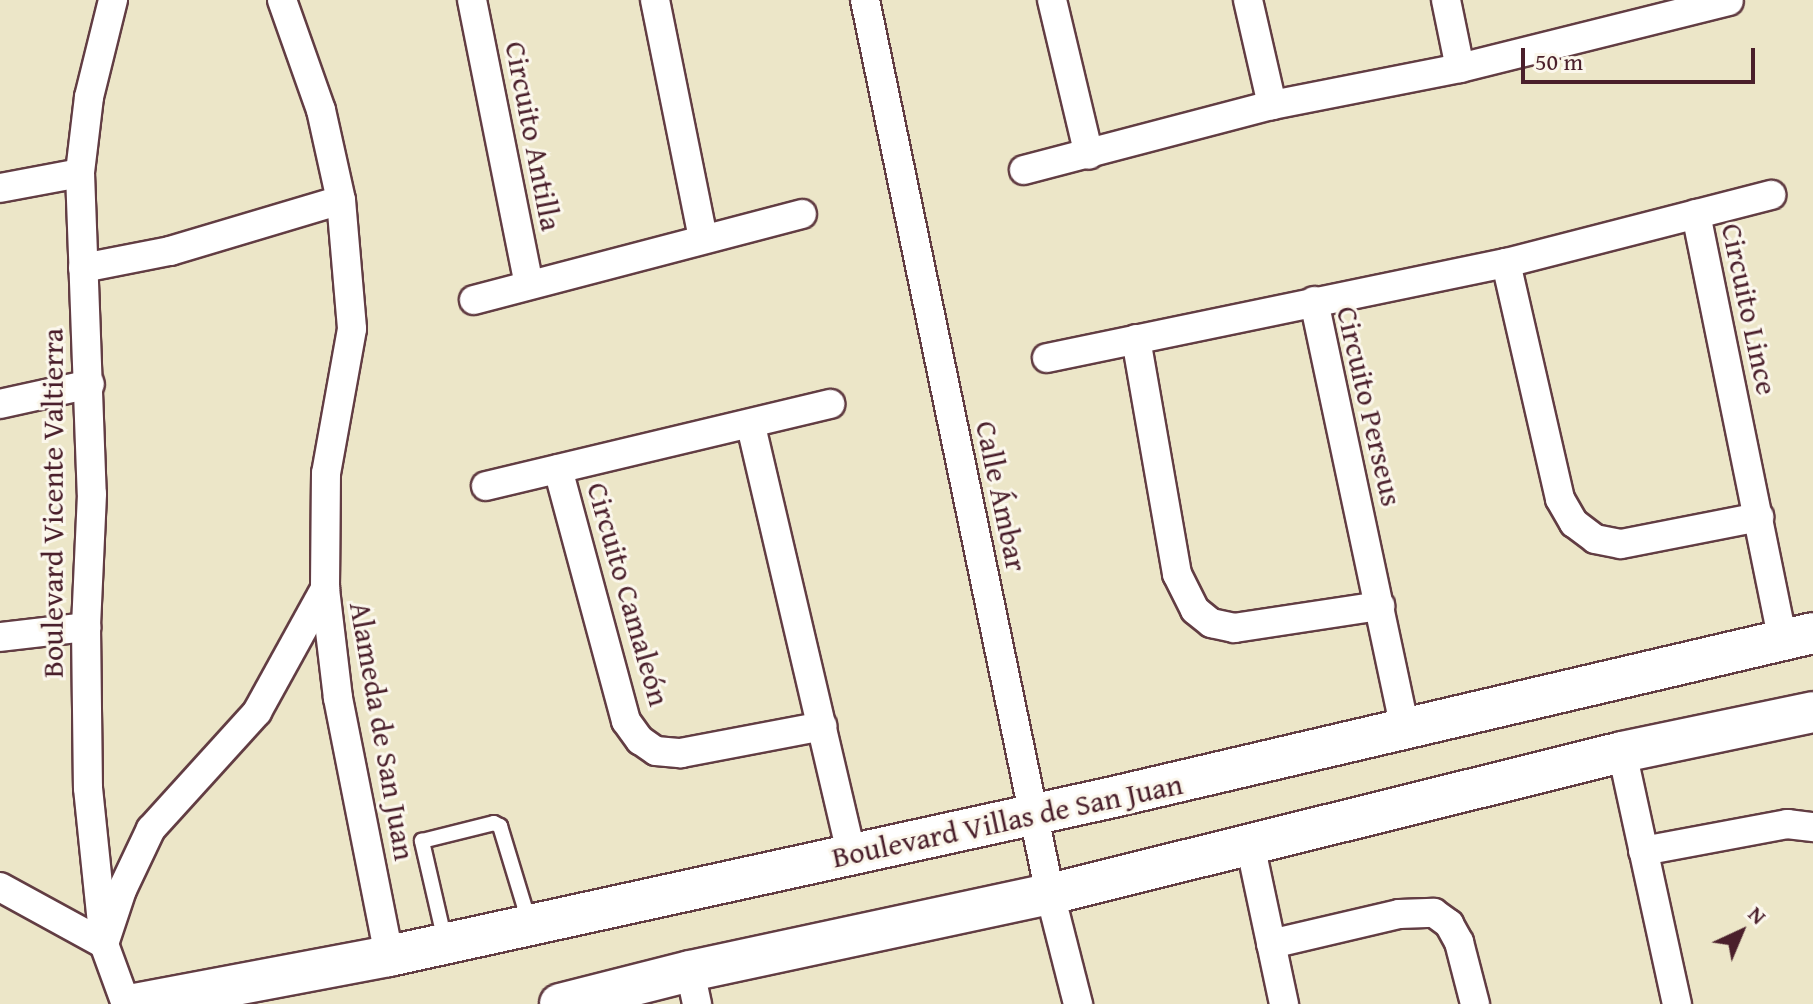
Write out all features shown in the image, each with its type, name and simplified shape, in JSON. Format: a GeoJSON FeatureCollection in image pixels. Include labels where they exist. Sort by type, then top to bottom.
{"type":"FeatureCollection","features":[{"type":"Feature","properties":{"kind":"street","name":"Boulevard Vicente Valtierra"},"geometry":{"type":"LineString","coordinates":[[113,0],[89,97],[80,173],[90,384],[86,627],[88,788],[104,944],[126,1004]]}},
{"type":"Feature","properties":{"kind":"street","name":"Alameda de San Juan"},"geometry":{"type":"LineString","coordinates":[[282,0],[321,110],[341,200],[352,329],[326,473],[325,589],[338,698],[389,956]]}},
{"type":"Feature","properties":{"kind":"street","name":"Circuito Antilla"},"geometry":{"type":"LineString","coordinates":[[472,0],[529,284]]}},
{"type":"Feature","properties":{"kind":"street"},"geometry":{"type":"LineString","coordinates":[[655,0],[703,238]]}},
{"type":"Feature","properties":{"kind":"street","name":"Calle Ámbar"},"geometry":{"type":"LineString","coordinates":[[865,0],[1050,894],[1078,1004]]}},
{"type":"Feature","properties":{"kind":"street"},"geometry":{"type":"LineString","coordinates":[[1052,0],[1089,155]]}},
{"type":"Feature","properties":{"kind":"street"},"geometry":{"type":"LineString","coordinates":[[1248,0],[1272,105]]}},
{"type":"Feature","properties":{"kind":"street"},"geometry":{"type":"LineString","coordinates":[[1446,0],[1460,68]]}},
{"type":"Feature","properties":{"kind":"street"},"geometry":{"type":"LineString","coordinates":[[1024,170],[1272,105],[1460,68],[1646,10],[1729,1]]}},
{"type":"Feature","properties":{"kind":"street"},"geometry":{"type":"LineString","coordinates":[[0,188],[80,173]]}},
{"type":"Feature","properties":{"kind":"street"},"geometry":{"type":"LineString","coordinates":[[1696,214],[1771,195]]}},
{"type":"Feature","properties":{"kind":"street"},"geometry":{"type":"LineString","coordinates":[[83,268],[183,248],[341,200]]}},
{"type":"Feature","properties":{"kind":"street"},"geometry":{"type":"LineString","coordinates":[[474,300],[802,214]]}},
{"type":"Feature","properties":{"kind":"street","name":"Circuito Lince"},"geometry":{"type":"LineString","coordinates":[[1314,301],[1506,263],[1696,214],[1759,517],[1798,636]]}},
{"type":"Feature","properties":{"kind":"street"},"geometry":{"type":"LineString","coordinates":[[1506,263],[1560,499],[1574,523],[1595,539],[1621,544],[1759,517]]}},
{"type":"Feature","properties":{"kind":"street","name":"Circuito Perseus"},"geometry":{"type":"LineString","coordinates":[[1047,358],[1314,301],[1405,728]]}},
{"type":"Feature","properties":{"kind":"street"},"geometry":{"type":"LineString","coordinates":[[1136,339],[1177,574],[1195,610],[1211,623],[1234,628],[1380,606]]}},
{"type":"Feature","properties":{"kind":"street"},"geometry":{"type":"LineString","coordinates":[[0,404],[90,384]]}},
{"type":"Feature","properties":{"kind":"street","name":"Circuito Camaleón"},"geometry":{"type":"LineString","coordinates":[[486,486],[751,426],[830,404]]}},
{"type":"Feature","properties":{"kind":"street"},"geometry":{"type":"LineString","coordinates":[[751,426],[851,854]]}},
{"type":"Feature","properties":{"kind":"street","name":"Circuito Camaleón"},"geometry":{"type":"LineString","coordinates":[[558,469],[626,721],[640,740],[656,751],[681,753],[822,726]]}},
{"type":"Feature","properties":{"kind":"street"},"geometry":{"type":"LineString","coordinates":[[0,887],[104,944],[122,890],[151,829],[257,712],[325,589]]}},
{"type":"Feature","properties":{"kind":"street"},"geometry":{"type":"LineString","coordinates":[[0,637],[86,627]]}},
{"type":"Feature","properties":{"kind":"street","name":"Boulevard Villas de San Juan"},"geometry":{"type":"LineString","coordinates":[[135,1004],[198,999],[1034,814],[1798,636]]}},
{"type":"Feature","properties":{"kind":"street"},"geometry":{"type":"LineString","coordinates":[[560,1004],[694,987],[1050,894],[1622,752],[1813,712]]}},
{"type":"Feature","properties":{"kind":"street"},"geometry":{"type":"LineString","coordinates":[[1622,752],[1677,1004]]}},
{"type":"Feature","properties":{"kind":"street"},"geometry":{"type":"LineString","coordinates":[[1643,851],[1787,824],[1813,827]]}},
{"type":"Feature","properties":{"kind":"street"},"geometry":{"type":"LineString","coordinates":[[1250,844],[1284,1004]]}},
{"type":"Feature","properties":{"kind":"street"},"geometry":{"type":"LineString","coordinates":[[1271,944],[1399,914],[1434,913],[1449,924],[1459,942],[1475,1004]]}},
{"type":"Feature","properties":{"kind":"lane"},"geometry":{"type":"LineString","coordinates":[[445,943],[422,841],[426,836],[494,823],[500,826],[530,925]]}}]}
